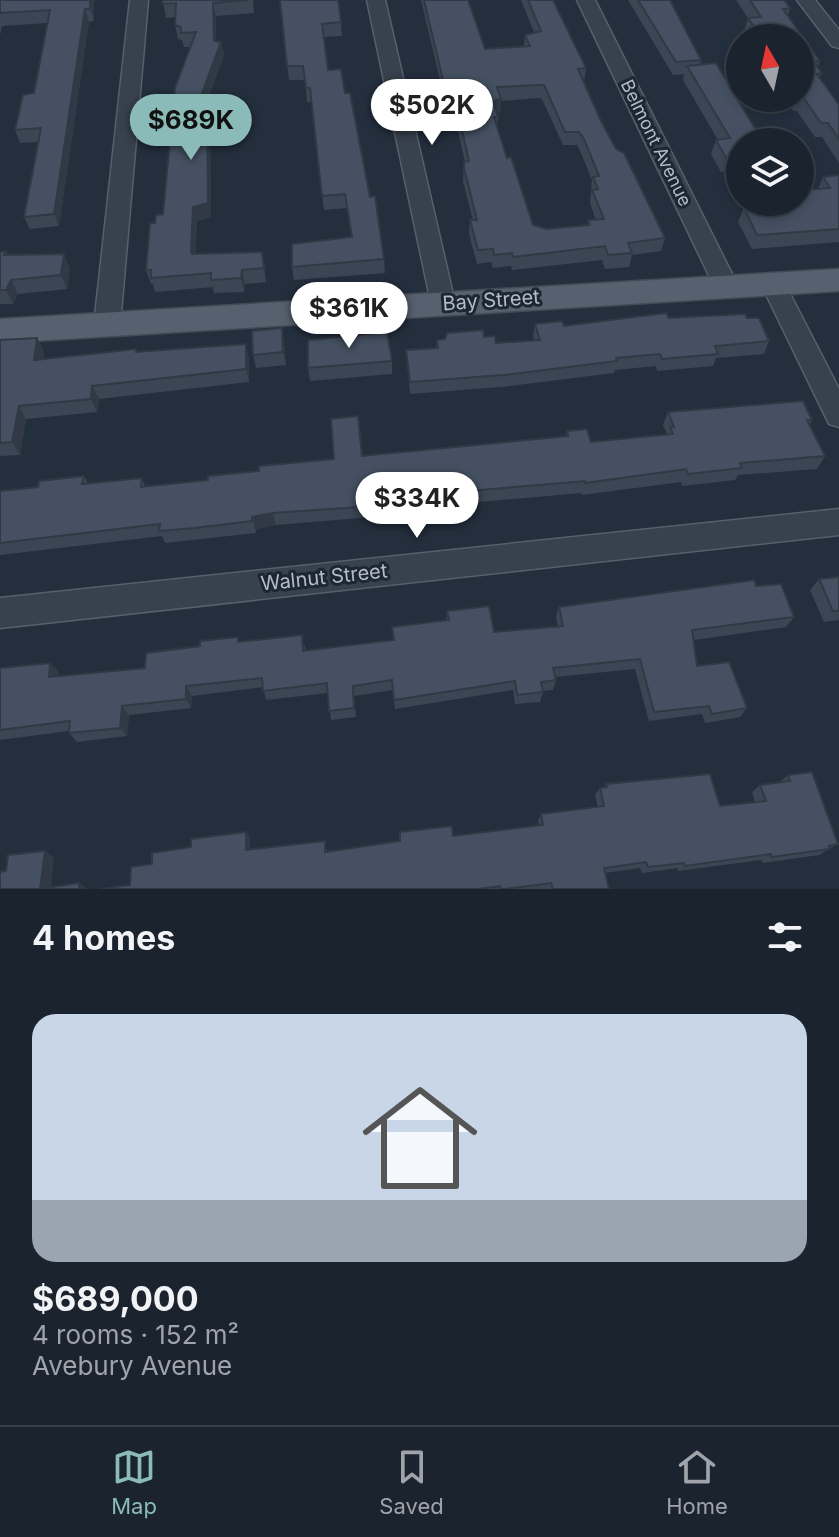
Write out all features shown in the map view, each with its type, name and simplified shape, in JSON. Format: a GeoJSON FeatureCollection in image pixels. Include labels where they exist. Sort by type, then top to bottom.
{"type":"FeatureCollection","features":[{"type":"Feature","properties":{"kind":"main road","name":"Bay Street"},"geometry":{"type":"LineString","coordinates":[[0,331],[839,280]]}},
{"type":"Feature","properties":{"kind":"street"},"geometry":{"type":"LineString","coordinates":[[107,325],[139,0]]}},
{"type":"Feature","properties":{"kind":"street"},"geometry":{"type":"LineString","coordinates":[[376,0],[443,303]]}},
{"type":"Feature","properties":{"kind":"street","name":"Belmont Avenue"},"geometry":{"type":"LineString","coordinates":[[586,0],[726,286]]}},
{"type":"Feature","properties":{"kind":"street"},"geometry":{"type":"LineString","coordinates":[[806,0],[839,42]]}},
{"type":"Feature","properties":{"kind":"street"},"geometry":{"type":"LineString","coordinates":[[773,284],[839,416]]}},
{"type":"Feature","properties":{"kind":"street","name":"Walnut Street"},"geometry":{"type":"LineString","coordinates":[[0,613],[839,522]]}},
{"type":"Feature","properties":{"kind":"building"},"geometry":{"type":"Polygon","coordinates":[[[0,0],[90,0],[90,9],[85,9],[54,214],[24,217],[41,128],[15,130],[23,95],[34,93],[50,10],[0,13],[0,0]]]}},
{"type":"Feature","properties":{"kind":"building"},"geometry":{"type":"Polygon","coordinates":[[[163,0],[248,0],[213,3],[214,41],[221,42],[198,104],[207,104],[208,203],[193,207],[191,251],[192,254],[262,252],[264,268],[242,270],[241,278],[211,280],[211,273],[151,278],[151,270],[146,270],[150,223],[155,223],[156,215],[163,214],[175,88],[196,32],[181,33],[181,27],[175,25],[176,3],[162,4],[163,0]]]}},
{"type":"Feature","properties":{"kind":"building"},"geometry":{"type":"Polygon","coordinates":[[[280,0],[338,0],[341,22],[322,24],[328,70],[341,69],[345,93],[350,93],[370,197],[375,196],[384,259],[292,267],[292,244],[352,237],[345,194],[322,196],[310,88],[306,88],[303,66],[287,66],[280,0]]]}},
{"type":"Feature","properties":{"kind":"building"},"geometry":{"type":"Polygon","coordinates":[[[424,0],[468,0],[485,49],[530,46],[525,35],[541,31],[528,0],[553,0],[586,68],[578,69],[601,121],[616,149],[624,153],[665,238],[628,243],[632,253],[608,255],[605,246],[513,257],[512,253],[494,255],[493,249],[478,250],[470,220],[477,220],[464,168],[464,162],[469,161],[456,104],[451,105],[424,0]],[[544,85],[497,87],[501,99],[493,101],[498,117],[494,117],[507,158],[511,157],[533,225],[547,229],[590,225],[588,220],[604,219],[592,190],[598,189],[593,177],[599,176],[579,132],[565,132],[544,85]]]}},
{"type":"Feature","properties":{"kind":"building"},"geometry":{"type":"Polygon","coordinates":[[[638,0],[670,0],[701,60],[676,62],[638,0]]]}},
{"type":"Feature","properties":{"kind":"building"},"geometry":{"type":"Polygon","coordinates":[[[750,0],[784,0],[790,8],[783,9],[794,24],[752,24],[748,18],[761,17],[750,0]]]}},
{"type":"Feature","properties":{"kind":"building"},"geometry":{"type":"Polygon","coordinates":[[[814,62],[822,73],[817,74],[839,105],[839,139],[828,123],[821,123],[813,112],[814,62]]]}},
{"type":"Feature","properties":{"kind":"building"},"geometry":{"type":"Polygon","coordinates":[[[716,63],[726,80],[726,112],[745,112],[755,128],[726,128],[726,131],[687,66],[716,63]]]}},
{"type":"Feature","properties":{"kind":"building"},"geometry":{"type":"Polygon","coordinates":[[[726,139],[726,158],[716,140],[726,139]]]}},
{"type":"Feature","properties":{"kind":"building"},"geometry":{"type":"Polygon","coordinates":[[[839,175],[839,229],[757,235],[748,216],[814,216],[814,189],[830,188],[823,177],[839,175]]]}},
{"type":"Feature","properties":{"kind":"building"},"geometry":{"type":"Polygon","coordinates":[[[6,251],[4,255],[64,254],[61,275],[11,280],[6,290],[0,290],[0,252],[6,251]]]}},
{"type":"Feature","properties":{"kind":"building"},"geometry":{"type":"Polygon","coordinates":[[[666,313],[669,318],[745,314],[747,318],[759,318],[769,341],[715,346],[718,354],[662,359],[660,354],[616,358],[617,361],[503,375],[410,382],[406,350],[438,348],[437,340],[445,339],[447,333],[483,330],[484,337],[495,336],[496,343],[540,340],[535,324],[562,321],[564,326],[666,313]]]}},
{"type":"Feature","properties":{"kind":"building"},"geometry":{"type":"Polygon","coordinates":[[[282,328],[283,352],[253,355],[252,331],[282,328]]]}},
{"type":"Feature","properties":{"kind":"building"},"geometry":{"type":"Polygon","coordinates":[[[387,332],[392,361],[308,368],[308,340],[387,332]]]}},
{"type":"Feature","properties":{"kind":"building"},"geometry":{"type":"Polygon","coordinates":[[[37,338],[34,360],[136,349],[136,352],[246,344],[246,369],[92,386],[91,399],[19,406],[12,442],[0,443],[0,340],[37,338]]]}},
{"type":"Feature","properties":{"kind":"building"},"geometry":{"type":"Polygon","coordinates":[[[803,401],[812,420],[807,420],[825,456],[740,463],[742,468],[688,474],[686,469],[585,483],[410,496],[410,499],[359,507],[273,513],[252,517],[252,521],[194,528],[159,531],[160,524],[0,543],[0,491],[38,487],[39,481],[84,476],[82,484],[142,478],[141,487],[259,471],[259,466],[334,459],[331,419],[358,416],[362,456],[568,436],[567,431],[587,429],[591,442],[673,434],[670,427],[674,427],[668,412],[803,401]]]}},
{"type":"Feature","properties":{"kind":"building"},"geometry":{"type":"Polygon","coordinates":[[[839,577],[839,611],[833,611],[819,579],[839,577]]]}},
{"type":"Feature","properties":{"kind":"building"},"geometry":{"type":"Polygon","coordinates":[[[754,580],[756,586],[781,584],[794,617],[692,630],[697,666],[729,662],[747,708],[712,714],[709,706],[654,712],[640,659],[553,668],[556,680],[541,682],[543,692],[517,695],[515,681],[394,700],[392,680],[353,686],[354,708],[329,711],[327,683],[263,691],[262,678],[186,686],[186,699],[122,706],[120,728],[69,733],[70,721],[0,730],[0,668],[50,663],[49,677],[145,668],[146,653],[200,646],[200,641],[238,637],[238,642],[302,635],[303,651],[394,640],[392,627],[449,620],[447,611],[489,606],[494,632],[563,626],[559,607],[754,580]]]}},
{"type":"Feature","properties":{"kind":"building"},"geometry":{"type":"Polygon","coordinates":[[[812,772],[838,844],[829,846],[830,849],[685,866],[684,863],[648,867],[646,862],[604,868],[609,889],[553,889],[551,883],[505,889],[500,886],[478,889],[102,889],[130,885],[131,867],[152,864],[152,853],[191,847],[191,839],[246,832],[246,850],[325,841],[325,852],[400,841],[400,832],[452,826],[453,836],[543,825],[541,814],[604,806],[600,788],[607,787],[606,784],[710,774],[720,806],[766,801],[760,785],[790,781],[788,775],[812,772]]]}},
{"type":"Feature","properties":{"kind":"building"},"geometry":{"type":"Polygon","coordinates":[[[45,851],[40,889],[0,889],[0,872],[6,871],[8,855],[45,851]]]}},
{"type":"Feature","properties":{"kind":"building"},"geometry":{"type":"Polygon","coordinates":[[[79,883],[79,889],[40,889],[79,883]]]}}]}
